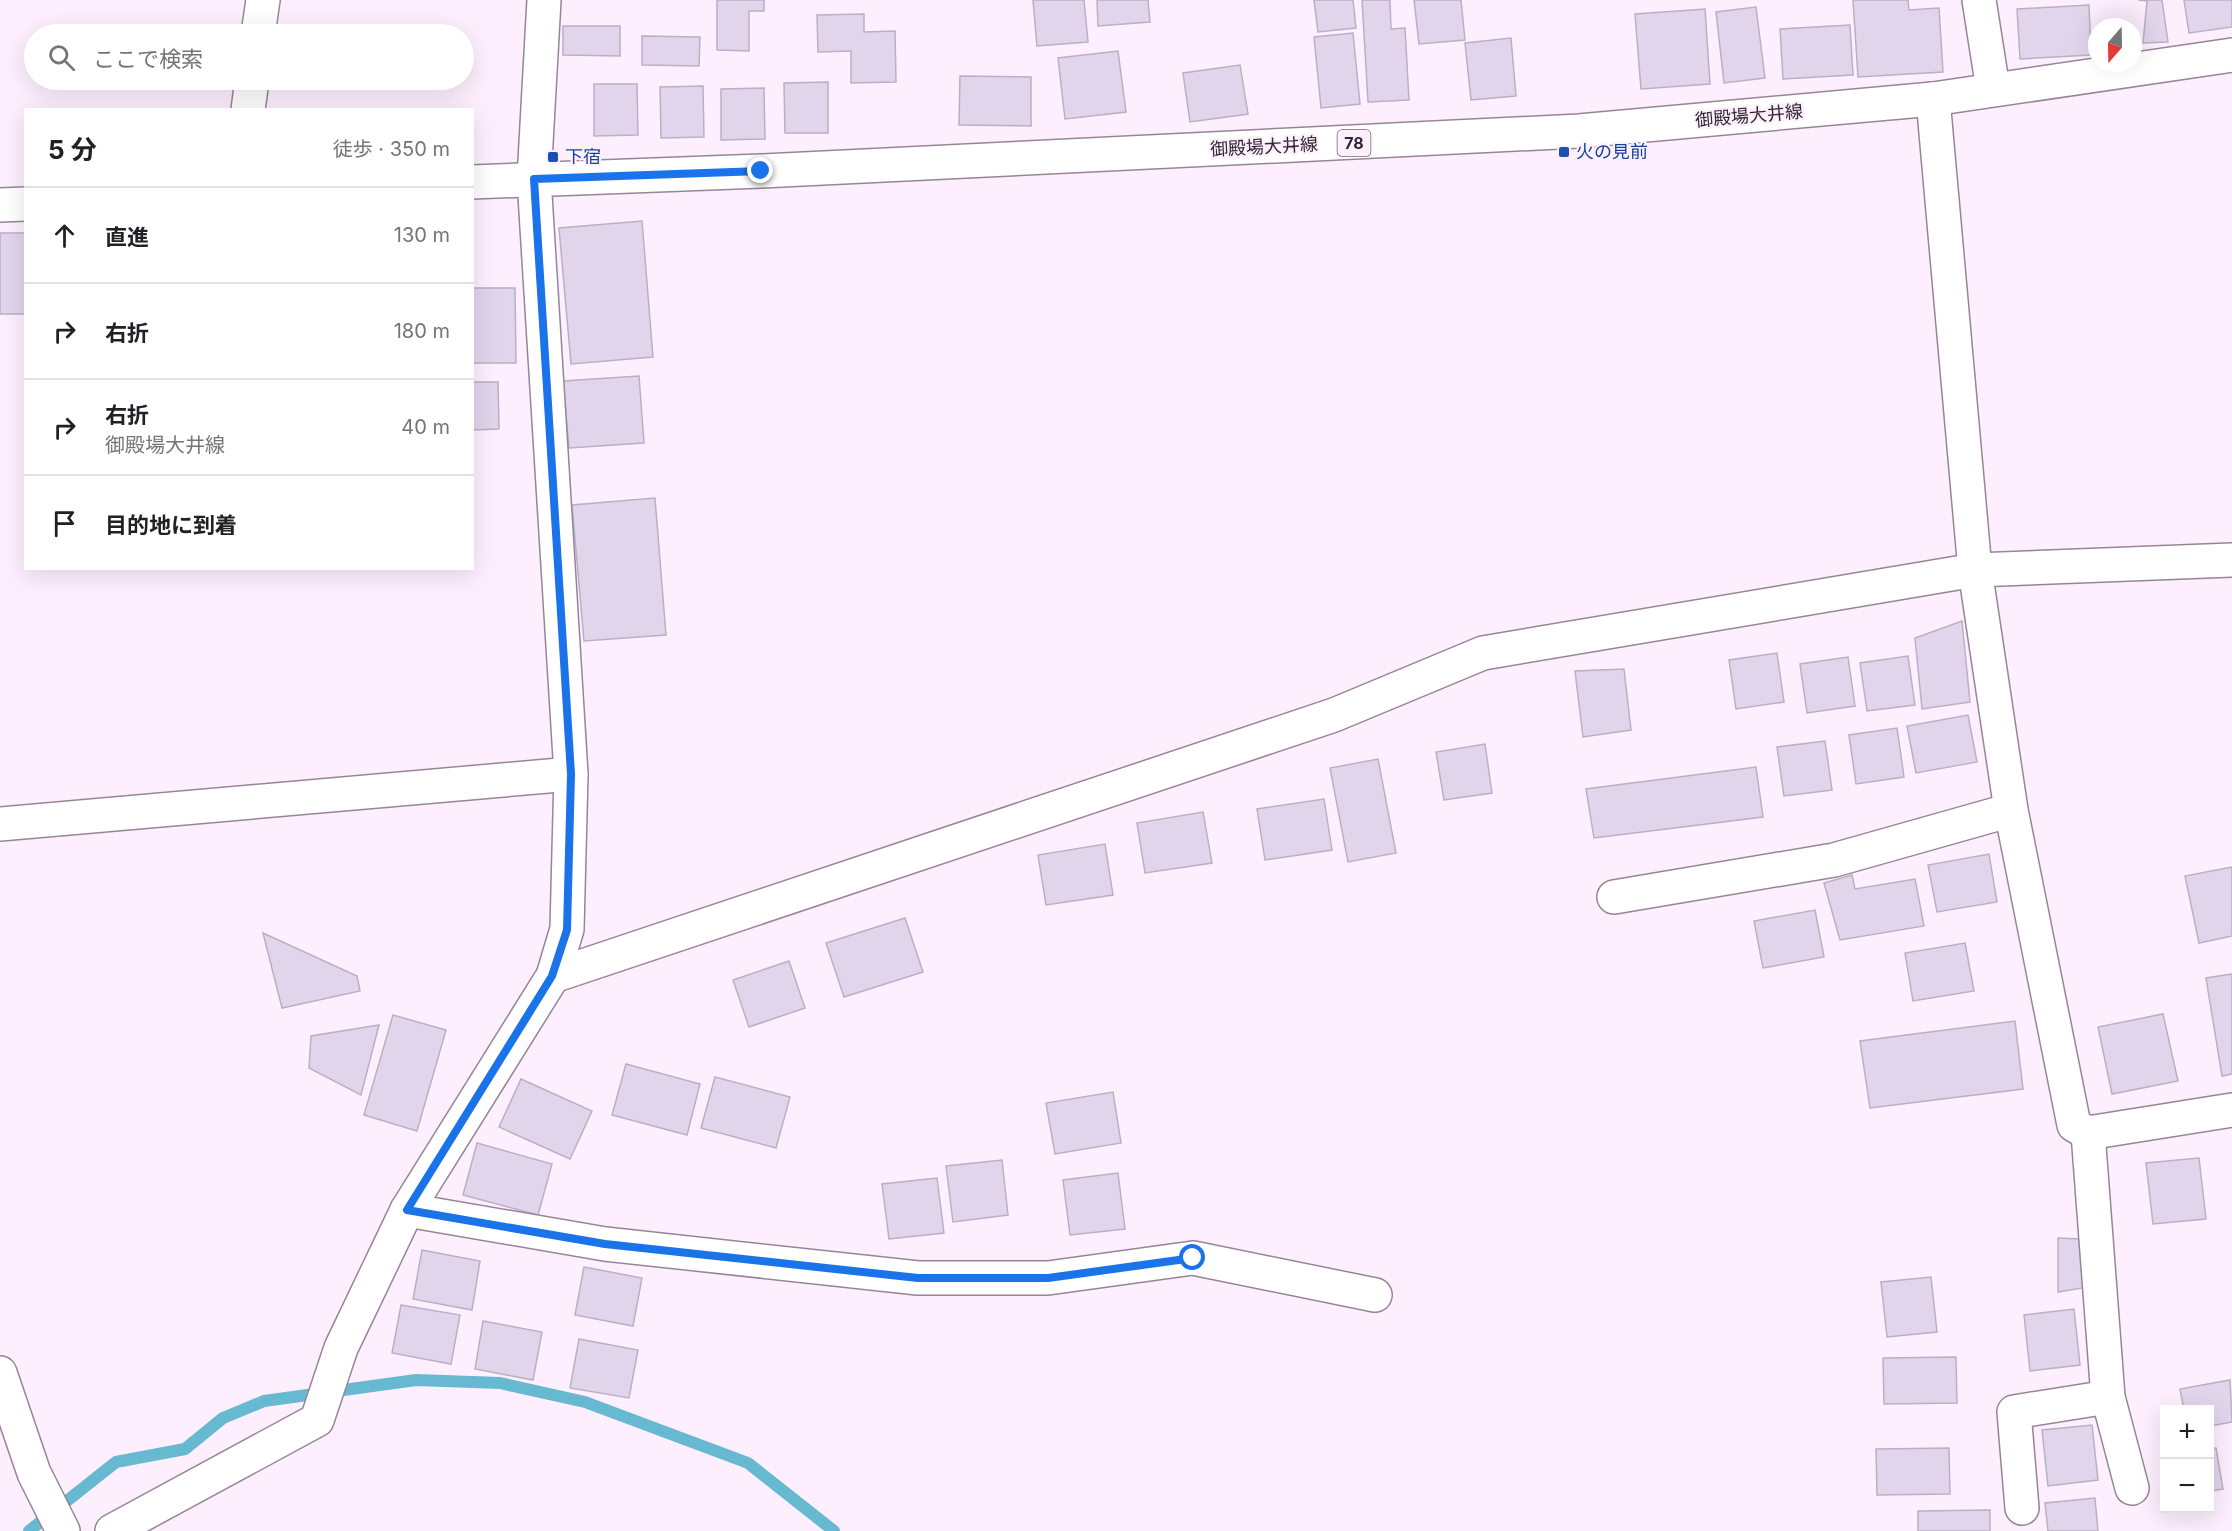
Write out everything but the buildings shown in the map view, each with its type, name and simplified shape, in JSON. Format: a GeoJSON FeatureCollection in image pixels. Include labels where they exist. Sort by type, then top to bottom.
{"type":"FeatureCollection","features":[{"type":"Feature","properties":{"kind":"street"},"geometry":{"type":"LineString","coordinates":[[259,24],[263,0]]}},
{"type":"Feature","properties":{"kind":"street"},"geometry":{"type":"LineString","coordinates":[[112,1531],[317,1420],[341,1348],[407,1210],[552,976],[567,930],[571,774],[534,179],[544,0]]}},
{"type":"Feature","properties":{"kind":"street"},"geometry":{"type":"LineString","coordinates":[[1979,0],[1993,89]]}},
{"type":"Feature","properties":{"kind":"street","name":"御殿場大井線"},"geometry":{"type":"LineString","coordinates":[[474,182],[761,171],[1579,131],[1933,99],[2232,55]]}},
{"type":"Feature","properties":{"kind":"street"},"geometry":{"type":"LineString","coordinates":[[248,108],[251,90]]}},
{"type":"Feature","properties":{"kind":"street"},"geometry":{"type":"LineString","coordinates":[[1933,99],[1975,570],[2011,810],[2074,1125],[2088,1134],[2232,1110]]}},
{"type":"Feature","properties":{"kind":"street"},"geometry":{"type":"LineString","coordinates":[[0,205],[24,204]]}},
{"type":"Feature","properties":{"kind":"street"},"geometry":{"type":"LineString","coordinates":[[552,976],[1334,715],[1483,653],[1975,570],[2232,560]]}},
{"type":"Feature","properties":{"kind":"street"},"geometry":{"type":"LineString","coordinates":[[0,824],[571,774]]}},
{"type":"Feature","properties":{"kind":"street"},"geometry":{"type":"LineString","coordinates":[[1614,897],[1834,860],[2011,810]]}},
{"type":"Feature","properties":{"kind":"street"},"geometry":{"type":"LineString","coordinates":[[2088,1134],[2108,1397],[2132,1488]]}},
{"type":"Feature","properties":{"kind":"street"},"geometry":{"type":"LineString","coordinates":[[407,1210],[605,1244],[918,1278],[1048,1278],[1193,1258],[1375,1295]]}},
{"type":"Feature","properties":{"kind":"street"},"geometry":{"type":"LineString","coordinates":[[0,1373],[34,1473],[63,1531]]}},
{"type":"Feature","properties":{"kind":"street"},"geometry":{"type":"LineString","coordinates":[[2022,1508],[2014,1412],[2108,1397]]}},
{"type":"Feature","properties":{"kind":"waterway"},"geometry":{"type":"LineString","coordinates":[[29,1531],[116,1462],[185,1449],[223,1418],[264,1401],[416,1380],[500,1383],[585,1402],[748,1463],[834,1531]]}},
{"type":"Feature","properties":{"kind":"place","name":"火の見前"},"geometry":{"type":"Point","coordinates":[1564,152]}},
{"type":"Feature","properties":{"kind":"place","name":"下宿"},"geometry":{"type":"Point","coordinates":[553,157]}},
{"type":"Feature","properties":{"kind":"route"},"geometry":{"type":"LineString","coordinates":[[761,171],[534,179],[571,774],[567,930],[552,976],[407,1210],[605,1244],[918,1278],[1048,1278],[1193,1258]]}}]}
